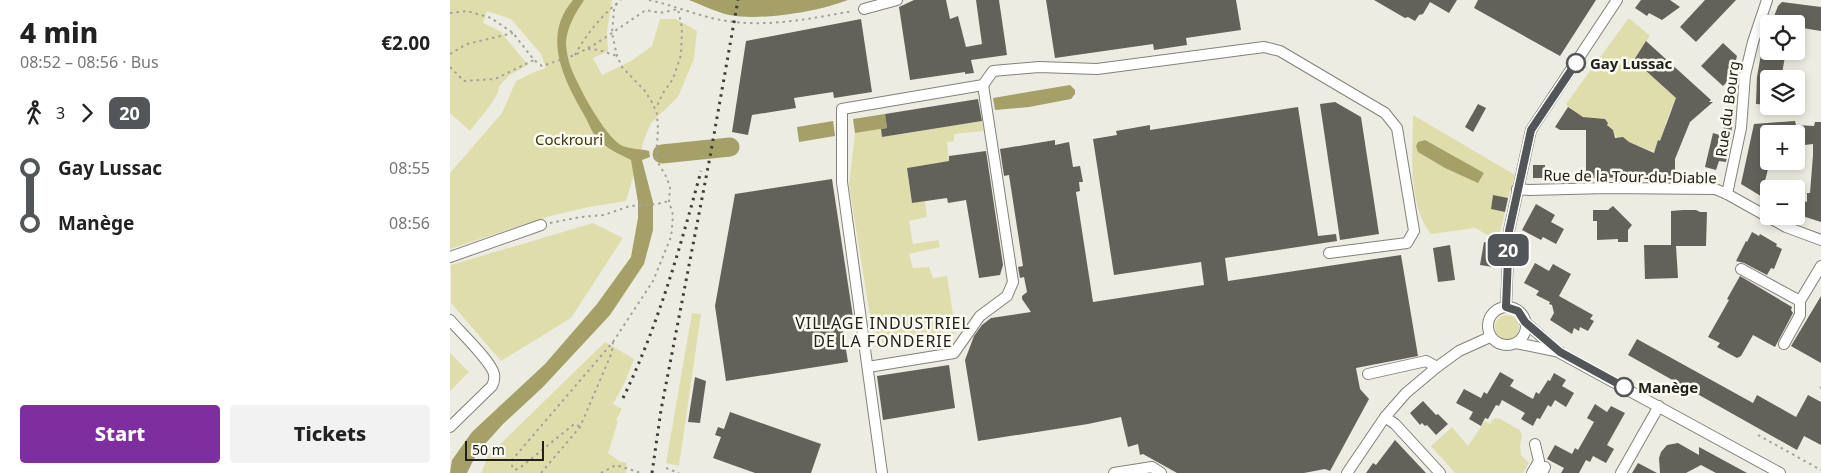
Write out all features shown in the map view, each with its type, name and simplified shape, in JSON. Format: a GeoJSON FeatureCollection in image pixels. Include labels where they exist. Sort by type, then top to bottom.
{"type":"FeatureCollection","features":[{"type":"Feature","properties":{"kind":"street"},"geometry":{"type":"LineString","coordinates":[[864,9],[897,0]]}},
{"type":"Feature","properties":{"kind":"street"},"geometry":{"type":"LineString","coordinates":[[1506,307],[1509,231],[1531,130],[1617,0]]}},
{"type":"Feature","properties":{"kind":"street","name":"Rue du Bourg"},"geometry":{"type":"LineString","coordinates":[[1727,194],[1741,128],[1745,75],[1753,42],[1767,0]]}},
{"type":"Feature","properties":{"kind":"street"},"geometry":{"type":"LineString","coordinates":[[868,367],[954,353],[980,316],[1007,296],[1013,282],[983,85],[993,71],[1040,67],[1097,69],[1264,47],[1280,51],[1385,113],[1398,128],[1414,231],[1407,243],[1330,253]]}},
{"type":"Feature","properties":{"kind":"street"},"geometry":{"type":"LineString","coordinates":[[882,473],[842,182],[842,109],[983,85]]}},
{"type":"Feature","properties":{"kind":"street","name":"Rue de la Tour-du-Diable"},"geometry":{"type":"LineString","coordinates":[[1517,188],[1529,190],[1607,188],[1706,189],[1721,191],[1786,227],[1821,240]]}},
{"type":"Feature","properties":{"kind":"street"},"geometry":{"type":"LineString","coordinates":[[450,257],[541,225]]}},
{"type":"Feature","properties":{"kind":"street"},"geometry":{"type":"LineString","coordinates":[[1784,344],[1800,315],[1800,301],[1821,266]]}},
{"type":"Feature","properties":{"kind":"street"},"geometry":{"type":"LineString","coordinates":[[1742,269],[1800,301]]}},
{"type":"Feature","properties":{"kind":"street"},"geometry":{"type":"LineString","coordinates":[[1525,322],[1524,334],[1516,343],[1502,345],[1490,337],[1488,331],[1490,318],[1499,308],[1506,307],[1518,311],[1525,322],[1560,352],[1780,473]]}},
{"type":"Feature","properties":{"kind":"street"},"geometry":{"type":"LineString","coordinates":[[450,320],[489,364],[495,375],[495,380],[492,386],[450,428]]}},
{"type":"Feature","properties":{"kind":"street"},"geometry":{"type":"LineString","coordinates":[[1347,473],[1386,417],[1406,394],[1437,366],[1459,351],[1490,337]]}},
{"type":"Feature","properties":{"kind":"street"},"geometry":{"type":"LineString","coordinates":[[1516,343],[1560,352]]}},
{"type":"Feature","properties":{"kind":"street"},"geometry":{"type":"LineString","coordinates":[[1368,374],[1426,361],[1437,366]]}},
{"type":"Feature","properties":{"kind":"street"},"geometry":{"type":"LineString","coordinates":[[1621,473],[1659,406]]}},
{"type":"Feature","properties":{"kind":"street"},"geometry":{"type":"LineString","coordinates":[[1386,417],[1440,473]]}},
{"type":"Feature","properties":{"kind":"street"},"geometry":{"type":"LineString","coordinates":[[1532,473],[1539,461],[1535,444]]}},
{"type":"Feature","properties":{"kind":"street"},"geometry":{"type":"LineString","coordinates":[[1114,473],[1152,467],[1161,473]]}},
{"type":"Feature","properties":{"kind":"path"},"geometry":{"type":"LineString","coordinates":[[575,55],[584,39],[602,16],[621,0]]}},
{"type":"Feature","properties":{"kind":"path"},"geometry":{"type":"LineString","coordinates":[[650,0],[718,20],[768,23],[808,20],[864,9]]}},
{"type":"Feature","properties":{"kind":"path"},"geometry":{"type":"LineString","coordinates":[[580,427],[576,424],[573,426],[521,467],[515,470],[512,466],[512,460],[613,342],[658,272],[672,228],[673,215],[669,201],[670,188],[667,178],[656,159],[658,129],[656,109],[650,97],[622,67],[617,56],[612,33],[617,3]]}},
{"type":"Feature","properties":{"kind":"path"},"geometry":{"type":"LineString","coordinates":[[450,12],[467,11],[491,18],[513,33],[534,60],[542,66],[575,55],[646,10],[660,13],[678,9]]}},
{"type":"Feature","properties":{"kind":"path"},"geometry":{"type":"LineString","coordinates":[[656,109],[663,93],[673,79],[681,55],[682,28],[678,9]]}},
{"type":"Feature","properties":{"kind":"path"},"geometry":{"type":"LineString","coordinates":[[450,54],[467,44],[513,33]]}},
{"type":"Feature","properties":{"kind":"path"},"geometry":{"type":"LineString","coordinates":[[586,49],[599,50],[617,56]]}},
{"type":"Feature","properties":{"kind":"path"},"geometry":{"type":"LineString","coordinates":[[450,67],[464,81],[494,79],[534,60]]}},
{"type":"Feature","properties":{"kind":"path"},"geometry":{"type":"LineString","coordinates":[[541,225],[581,217],[604,215],[630,206],[669,201]]}},
{"type":"Feature","properties":{"kind":"path"},"geometry":{"type":"LineString","coordinates":[[541,473],[580,427],[612,352],[613,342]]}},
{"type":"Feature","properties":{"kind":"path"},"geometry":{"type":"LineString","coordinates":[[1758,435],[1821,470]]}},
{"type":"Feature","properties":{"kind":"path"},"geometry":{"type":"LineString","coordinates":[[601,473],[616,465],[641,473]]}},
{"type":"Feature","properties":{"kind":"path"},"geometry":{"type":"LineString","coordinates":[[666,468],[679,473]]}},
{"type":"Feature","properties":{"kind":"green space","name":"Cockrouri"},"geometry":{"type":"Polygon","coordinates":[[[450,0],[612,0],[607,31],[608,51],[593,58],[602,75],[631,61],[652,46],[660,19],[676,19],[697,31],[694,59],[678,97],[651,123],[626,201],[550,216],[450,249],[450,173],[502,113],[516,81],[546,68],[541,54],[511,19],[487,11],[483,23],[500,31],[528,65],[510,75],[499,86],[496,96],[470,131],[450,113],[450,0]]]}},
{"type":"Feature","properties":{"kind":"green space"},"geometry":{"type":"Polygon","coordinates":[[[1628,19],[1650,36],[1634,60],[1686,107],[1681,111],[1672,107],[1657,153],[1618,138],[1607,125],[1608,122],[1605,119],[1588,118],[1578,115],[1566,104],[1628,19]]]}},
{"type":"Feature","properties":{"kind":"green space"},"geometry":{"type":"Polygon","coordinates":[[[1413,115],[1515,175],[1508,198],[1493,195],[1491,209],[1505,212],[1498,241],[1475,228],[1431,234],[1423,222],[1415,193],[1412,161],[1413,115]]]}},
{"type":"Feature","properties":{"kind":"green space"},"geometry":{"type":"Polygon","coordinates":[[[982,121],[984,131],[954,134],[954,141],[947,142],[949,161],[907,168],[912,203],[925,201],[927,217],[909,221],[913,244],[938,240],[940,247],[909,254],[913,268],[929,267],[933,278],[947,276],[956,333],[875,347],[849,185],[855,133],[881,129],[883,137],[982,121]]]}},
{"type":"Feature","properties":{"kind":"green space"},"geometry":{"type":"Polygon","coordinates":[[[593,223],[623,238],[571,318],[501,361],[451,303],[451,265],[593,223]]]}},
{"type":"Feature","properties":{"kind":"green space"},"geometry":{"type":"Polygon","coordinates":[[[692,313],[701,314],[679,466],[666,463],[692,313]]]}},
{"type":"Feature","properties":{"kind":"green space"},"geometry":{"type":"Polygon","coordinates":[[[1507,315],[1516,318],[1519,327],[1516,336],[1507,339],[1498,336],[1495,327],[1498,318],[1507,315]]]}},
{"type":"Feature","properties":{"kind":"green space"},"geometry":{"type":"Polygon","coordinates":[[[605,342],[634,359],[624,384],[613,404],[622,409],[616,420],[618,421],[608,453],[619,461],[627,463],[626,473],[481,473],[488,456],[605,342]]]}},
{"type":"Feature","properties":{"kind":"green space"},"geometry":{"type":"Polygon","coordinates":[[[450,353],[469,372],[450,391],[450,353]]]}},
{"type":"Feature","properties":{"kind":"green space"},"geometry":{"type":"Polygon","coordinates":[[[1498,418],[1520,430],[1522,436],[1521,455],[1529,463],[1523,473],[1455,473],[1431,446],[1452,427],[1468,446],[1485,421],[1490,424],[1493,419],[1498,418]]]}},
{"type":"Feature","properties":{"kind":"shaded area"},"geometry":{"type":"Polygon","coordinates":[[[573,0],[584,0],[568,31],[566,48],[570,65],[585,97],[608,133],[623,146],[649,151],[650,157],[642,160],[653,202],[653,230],[644,264],[610,315],[543,387],[503,424],[477,453],[467,473],[450,473],[452,460],[472,432],[545,364],[597,304],[631,257],[638,218],[638,202],[631,160],[598,140],[569,86],[559,57],[557,42],[559,28],[564,14],[573,0]]]}},
{"type":"Feature","properties":{"kind":"shaded area"},"geometry":{"type":"Polygon","coordinates":[[[689,0],[848,0],[805,12],[742,17],[729,15],[689,0]]]}},
{"type":"Feature","properties":{"kind":"shaded area"},"geometry":{"type":"Polygon","coordinates":[[[1070,85],[1075,90],[1075,94],[1071,99],[1029,107],[995,110],[993,98],[1070,85]]]}},
{"type":"Feature","properties":{"kind":"shaded area"},"geometry":{"type":"Polygon","coordinates":[[[885,114],[887,128],[855,133],[853,119],[885,114]]]}},
{"type":"Feature","properties":{"kind":"shaded area"},"geometry":{"type":"Polygon","coordinates":[[[833,121],[835,136],[799,142],[797,127],[833,121]]]}},
{"type":"Feature","properties":{"kind":"shaded area"},"geometry":{"type":"Polygon","coordinates":[[[1425,140],[1484,173],[1478,183],[1445,168],[1418,152],[1416,146],[1418,142],[1425,140]]]}},
{"type":"Feature","properties":{"kind":"shaded area"},"geometry":{"type":"Polygon","coordinates":[[[685,142],[698,143],[697,155],[662,156],[662,152],[685,142]]]}},
{"type":"Feature","properties":{"kind":"building"},"geometry":{"type":"Polygon","coordinates":[[[914,0],[946,0],[950,19],[958,16],[966,47],[982,44],[976,0],[999,0],[1007,55],[971,60],[974,73],[965,74],[965,72],[910,80],[899,7],[914,0]]]}},
{"type":"Feature","properties":{"kind":"building"},"geometry":{"type":"Polygon","coordinates":[[[1046,0],[1236,0],[1241,30],[1186,38],[1187,45],[1154,50],[1153,44],[1055,58],[1046,0]]]}},
{"type":"Feature","properties":{"kind":"building"},"geometry":{"type":"Polygon","coordinates":[[[1374,0],[1457,0],[1449,13],[1430,2],[1423,14],[1419,15],[1415,21],[1408,17],[1405,18],[1374,0]]]}},
{"type":"Feature","properties":{"kind":"building"},"geometry":{"type":"Polygon","coordinates":[[[1478,0],[1596,0],[1560,56],[1474,8],[1478,0]]]}},
{"type":"Feature","properties":{"kind":"building"},"geometry":{"type":"Polygon","coordinates":[[[1641,0],[1670,0],[1680,7],[1662,20],[1649,13],[1647,16],[1635,8],[1641,0]]]}},
{"type":"Feature","properties":{"kind":"building"},"geometry":{"type":"Polygon","coordinates":[[[1705,0],[1736,0],[1696,42],[1680,27],[1705,0]]]}},
{"type":"Feature","properties":{"kind":"building"},"geometry":{"type":"Polygon","coordinates":[[[1782,2],[1821,7],[1821,31],[1805,28],[1805,15],[1774,15],[1782,2]]]}},
{"type":"Feature","properties":{"kind":"building"},"geometry":{"type":"Polygon","coordinates":[[[861,19],[872,92],[834,98],[833,92],[794,98],[796,108],[752,115],[748,135],[732,132],[746,41],[861,19]]]}},
{"type":"Feature","properties":{"kind":"building"},"geometry":{"type":"Polygon","coordinates":[[[1646,41],[1711,100],[1709,102],[1713,102],[1690,122],[1675,159],[1675,177],[1586,178],[1586,130],[1560,130],[1555,127],[1568,107],[1583,117],[1605,119],[1608,123],[1607,125],[1613,130],[1615,138],[1623,137],[1629,142],[1654,153],[1658,140],[1660,141],[1676,98],[1634,60],[1646,41]]]}},
{"type":"Feature","properties":{"kind":"building"},"geometry":{"type":"Polygon","coordinates":[[[1723,43],[1737,56],[1732,77],[1723,86],[1701,66],[1723,43]]]}},
{"type":"Feature","properties":{"kind":"building"},"geometry":{"type":"Polygon","coordinates":[[[1760,60],[1784,60],[1783,70],[1760,70],[1760,104],[1756,104],[1760,60]]]}},
{"type":"Feature","properties":{"kind":"building"},"geometry":{"type":"Polygon","coordinates":[[[978,99],[982,121],[882,137],[881,129],[887,128],[885,114],[978,99]]]}},
{"type":"Feature","properties":{"kind":"building"},"geometry":{"type":"Polygon","coordinates":[[[1335,102],[1361,117],[1379,234],[1340,240],[1320,104],[1335,102]]]}},
{"type":"Feature","properties":{"kind":"building"},"geometry":{"type":"Polygon","coordinates":[[[1478,104],[1486,108],[1473,132],[1465,127],[1478,104]]]}},
{"type":"Feature","properties":{"kind":"building"},"geometry":{"type":"Polygon","coordinates":[[[1298,107],[1318,236],[1336,234],[1337,241],[1225,258],[1228,281],[1401,255],[1418,356],[1356,368],[1360,389],[1369,399],[1330,471],[1325,469],[1304,473],[1177,473],[1143,454],[1140,455],[1138,444],[1128,447],[1121,417],[978,441],[965,360],[974,336],[982,325],[991,318],[1031,312],[1022,299],[1022,296],[1027,292],[1024,277],[1020,278],[1018,267],[1023,266],[1009,175],[1004,176],[1000,149],[1055,140],[1055,145],[1069,142],[1073,167],[1080,166],[1083,182],[1079,182],[1080,191],[1076,192],[1093,302],[1204,285],[1201,262],[1114,275],[1093,139],[1117,135],[1116,131],[1150,125],[1150,130],[1298,107]]]}},
{"type":"Feature","properties":{"kind":"building"},"geometry":{"type":"Polygon","coordinates":[[[1725,113],[1733,114],[1731,136],[1726,162],[1719,161],[1716,170],[1705,167],[1713,133],[1723,136],[1725,113]]]}},
{"type":"Feature","properties":{"kind":"building"},"geometry":{"type":"Polygon","coordinates":[[[1795,121],[1796,125],[1760,125],[1760,170],[1768,170],[1765,180],[1760,180],[1760,196],[1741,184],[1754,124],[1795,121]]]}},
{"type":"Feature","properties":{"kind":"building"},"geometry":{"type":"Polygon","coordinates":[[[1815,122],[1821,122],[1821,222],[1805,217],[1805,201],[1807,202],[1807,193],[1810,193],[1813,144],[1805,145],[1805,126],[1814,126],[1815,122]]]}},
{"type":"Feature","properties":{"kind":"building"},"geometry":{"type":"Polygon","coordinates":[[[986,151],[1003,265],[1000,275],[979,278],[966,200],[948,203],[947,198],[912,203],[907,168],[949,161],[949,156],[986,151]]]}},
{"type":"Feature","properties":{"kind":"building"},"geometry":{"type":"Polygon","coordinates":[[[1533,165],[1545,165],[1544,178],[1533,178],[1533,165]]]}},
{"type":"Feature","properties":{"kind":"building"},"geometry":{"type":"Polygon","coordinates":[[[832,179],[853,317],[841,318],[848,362],[726,381],[715,306],[735,194],[832,179]]]}},
{"type":"Feature","properties":{"kind":"building"},"geometry":{"type":"Polygon","coordinates":[[[1493,195],[1508,198],[1505,212],[1491,209],[1493,195]]]}},
{"type":"Feature","properties":{"kind":"building"},"geometry":{"type":"Polygon","coordinates":[[[1536,204],[1555,215],[1551,222],[1564,229],[1556,244],[1543,237],[1541,240],[1522,230],[1536,204]]]}},
{"type":"Feature","properties":{"kind":"building"},"geometry":{"type":"Polygon","coordinates":[[[1613,206],[1632,225],[1628,230],[1628,242],[1618,242],[1618,239],[1597,240],[1597,221],[1593,221],[1593,210],[1608,210],[1613,206]]]}},
{"type":"Feature","properties":{"kind":"building"},"geometry":{"type":"Polygon","coordinates":[[[1671,211],[1707,212],[1706,246],[1676,246],[1678,278],[1645,279],[1644,245],[1671,245],[1671,211]]]}},
{"type":"Feature","properties":{"kind":"building"},"geometry":{"type":"Polygon","coordinates":[[[1752,232],[1759,236],[1760,234],[1782,249],[1774,269],[1771,268],[1767,275],[1736,261],[1752,232]]]}},
{"type":"Feature","properties":{"kind":"building"},"geometry":{"type":"Polygon","coordinates":[[[1484,242],[1497,245],[1493,267],[1480,265],[1484,242]]]}},
{"type":"Feature","properties":{"kind":"building"},"geometry":{"type":"Polygon","coordinates":[[[1450,245],[1455,280],[1438,282],[1433,248],[1450,245]]]}},
{"type":"Feature","properties":{"kind":"building"},"geometry":{"type":"Polygon","coordinates":[[[1535,263],[1549,271],[1553,264],[1571,274],[1559,296],[1593,315],[1590,319],[1594,321],[1588,331],[1580,327],[1579,331],[1574,328],[1572,334],[1550,320],[1554,313],[1552,305],[1549,304],[1550,302],[1536,295],[1539,291],[1524,283],[1535,263]]]}},
{"type":"Feature","properties":{"kind":"building"},"geometry":{"type":"Polygon","coordinates":[[[1740,276],[1792,307],[1793,313],[1775,347],[1753,335],[1741,356],[1737,358],[1717,347],[1720,343],[1708,337],[1740,276]]]}},
{"type":"Feature","properties":{"kind":"building"},"geometry":{"type":"Polygon","coordinates":[[[1821,296],[1821,363],[1791,346],[1821,296]]]}},
{"type":"Feature","properties":{"kind":"building"},"geometry":{"type":"Polygon","coordinates":[[[1637,339],[1753,403],[1757,395],[1796,417],[1808,395],[1821,402],[1821,445],[1804,436],[1797,450],[1628,355],[1637,339]]]}},
{"type":"Feature","properties":{"kind":"building"},"geometry":{"type":"Polygon","coordinates":[[[949,365],[955,408],[883,420],[877,376],[949,365]]]}},
{"type":"Feature","properties":{"kind":"building"},"geometry":{"type":"Polygon","coordinates":[[[1500,372],[1514,380],[1510,386],[1533,399],[1536,392],[1539,394],[1554,373],[1566,380],[1562,386],[1574,393],[1566,407],[1555,400],[1551,407],[1548,405],[1540,419],[1537,418],[1533,426],[1521,419],[1525,413],[1502,400],[1499,406],[1496,405],[1488,419],[1485,418],[1481,426],[1469,419],[1473,412],[1456,403],[1464,389],[1481,398],[1484,392],[1487,394],[1500,372]]]}},
{"type":"Feature","properties":{"kind":"building"},"geometry":{"type":"Polygon","coordinates":[[[695,377],[706,381],[700,423],[688,422],[695,377]]]}},
{"type":"Feature","properties":{"kind":"building"},"geometry":{"type":"Polygon","coordinates":[[[1423,401],[1436,415],[1438,414],[1448,424],[1436,435],[1427,425],[1425,426],[1422,423],[1420,425],[1410,413],[1423,401]]]}},
{"type":"Feature","properties":{"kind":"building"},"geometry":{"type":"Polygon","coordinates":[[[1595,404],[1607,412],[1611,406],[1625,413],[1607,445],[1614,449],[1606,463],[1593,456],[1590,462],[1586,460],[1579,473],[1561,473],[1564,468],[1547,459],[1555,445],[1572,454],[1575,448],[1578,450],[1594,422],[1587,418],[1595,404]]]}},
{"type":"Feature","properties":{"kind":"building"},"geometry":{"type":"Polygon","coordinates":[[[730,412],[821,444],[811,473],[755,473],[713,458],[721,437],[715,435],[718,427],[724,429],[730,412]]]}},
{"type":"Feature","properties":{"kind":"building"},"geometry":{"type":"Polygon","coordinates":[[[1395,440],[1426,473],[1366,473],[1373,463],[1376,465],[1395,440]]]}},
{"type":"Feature","properties":{"kind":"building"},"geometry":{"type":"Polygon","coordinates":[[[1678,443],[1699,455],[1699,447],[1747,473],[1716,473],[1701,465],[1686,473],[1660,473],[1659,458],[1661,452],[1667,445],[1678,443]]]}},
{"type":"Feature","properties":{"kind":"building"},"geometry":{"type":"Polygon","coordinates":[[[1638,463],[1657,473],[1632,473],[1638,463]]]}},
{"type":"Feature","properties":{"kind":"waterway"},"geometry":{"type":"LineString","coordinates":[[662,154],[730,147]]}},
{"type":"Feature","properties":{"kind":"railway"},"geometry":{"type":"LineString","coordinates":[[652,473],[661,410],[738,0]]}},
{"type":"Feature","properties":{"kind":"railway"},"geometry":{"type":"LineString","coordinates":[[623,398],[658,315],[701,171]]}},
{"type":"Feature","properties":{"kind":"bus line","name":"20"},"geometry":{"type":"LineString","coordinates":[[1576,63],[1531,130],[1509,231],[1506,307],[1518,311],[1523,316],[1525,322],[1539,332],[1560,352],[1624,387]]}},
{"type":"Feature","properties":{"kind":"place","name":"Gay Lussac"},"geometry":{"type":"Point","coordinates":[1576,63]}},
{"type":"Feature","properties":{"kind":"place","name":"Manège"},"geometry":{"type":"Point","coordinates":[1624,387]}},
{"type":"Feature","properties":{"kind":"district","name":"VILLAGE INDUSTRIEL DE LA FONDERIE"},"geometry":{"type":"Point","coordinates":[883,332]}}]}
